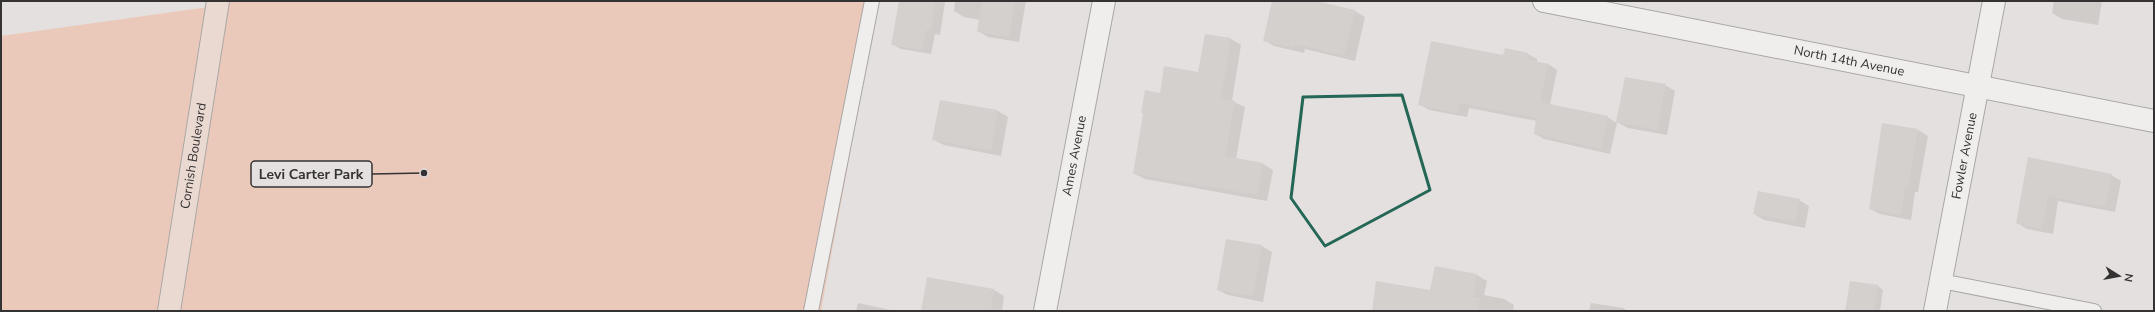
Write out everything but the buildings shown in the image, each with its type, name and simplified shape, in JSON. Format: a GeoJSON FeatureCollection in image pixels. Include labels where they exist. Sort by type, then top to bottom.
{"type":"FeatureCollection","features":[{"type":"Feature","properties":{"kind":"street","name":"Cornish Boulevard"},"geometry":{"type":"LineString","coordinates":[[169,311],[218,1]]}},
{"type":"Feature","properties":{"kind":"street","name":"Ames Avenue"},"geometry":{"type":"LineString","coordinates":[[1045,311],[1104,1]]}},
{"type":"Feature","properties":{"kind":"street","name":"North 14th Avenue"},"geometry":{"type":"LineString","coordinates":[[1544,1],[2154,121]]}},
{"type":"Feature","properties":{"kind":"street","name":"Fowler Avenue"},"geometry":{"type":"LineString","coordinates":[[1935,311],[1994,1]]}},
{"type":"Feature","properties":{"kind":"lane"},"geometry":{"type":"LineString","coordinates":[[811,311],[872,1]]}},
{"type":"Feature","properties":{"kind":"lane"},"geometry":{"type":"LineString","coordinates":[[1941,281],[2094,311]]}},
{"type":"Feature","properties":{"kind":"highlighted area"},"geometry":{"type":"Polygon","coordinates":[[[1402,95],[1430,190],[1325,246],[1291,198],[1303,97],[1402,95]]]}},
{"type":"Feature","properties":{"kind":"shaded area"},"geometry":{"type":"Polygon","coordinates":[[[217,1],[878,1],[821,311],[1,311],[1,36],[216,6],[217,1]]]}},
{"type":"Feature","properties":{"kind":"place","name":"Levi Carter Park"},"geometry":{"type":"Point","coordinates":[424,173]}}]}
